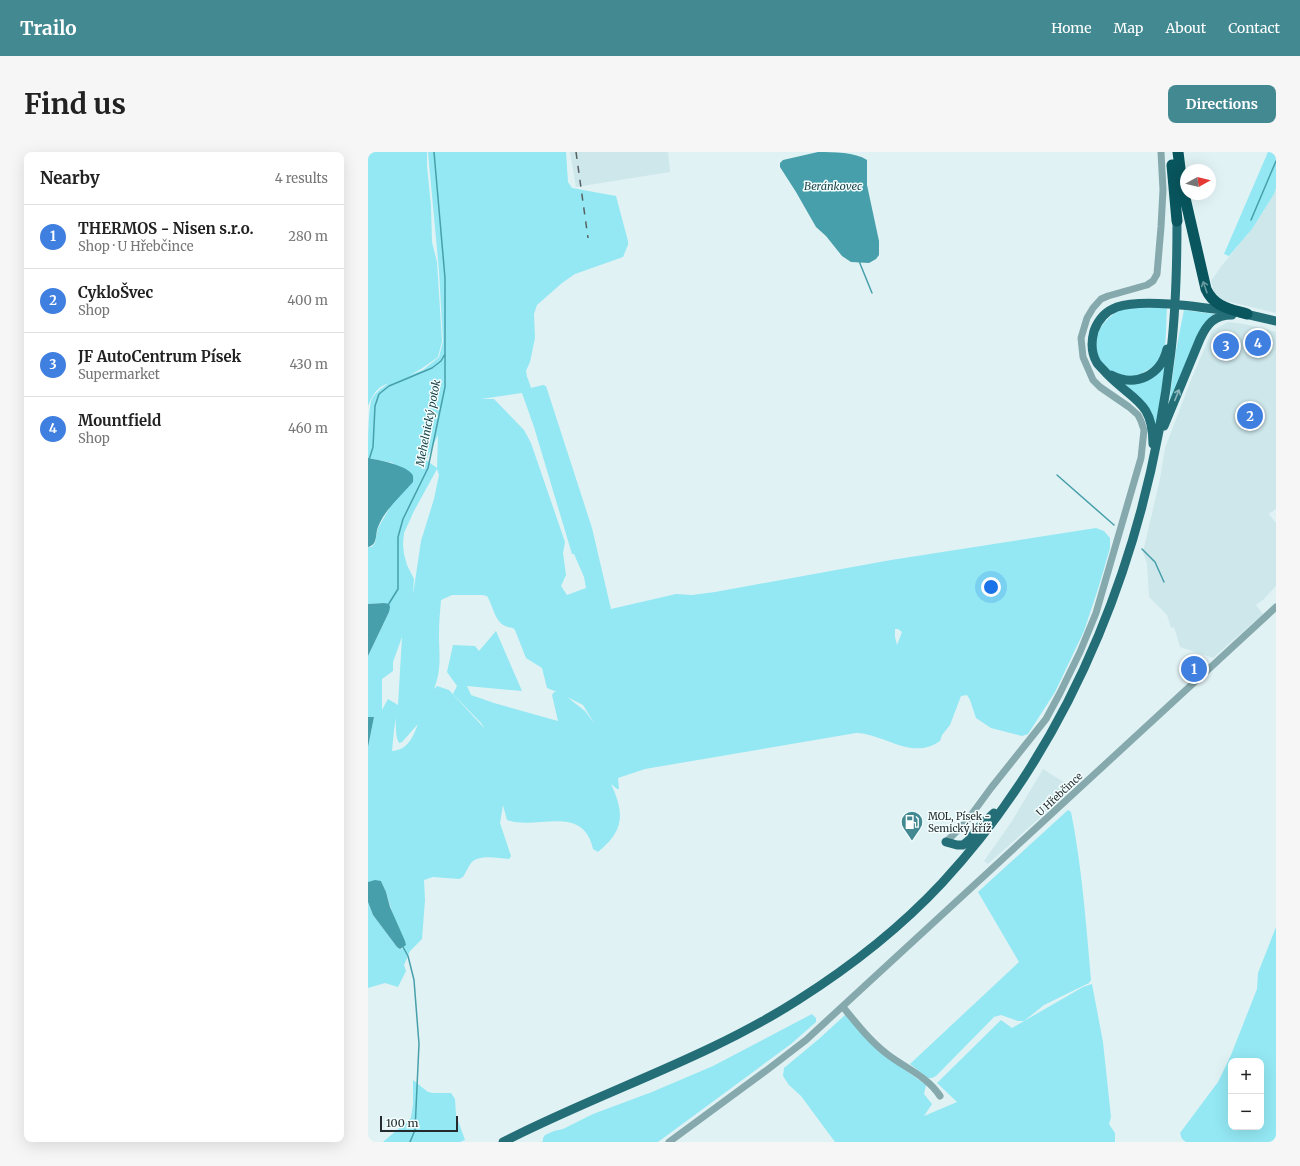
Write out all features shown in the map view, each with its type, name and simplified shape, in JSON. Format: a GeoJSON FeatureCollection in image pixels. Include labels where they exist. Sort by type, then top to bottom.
{"type":"FeatureCollection","features":[{"type":"Feature","properties":{"kind":"highway"},"geometry":{"type":"LineString","coordinates":[[1171,152],[1177,221]]}},
{"type":"Feature","properties":{"kind":"highway"},"geometry":{"type":"LineString","coordinates":[[1177,152],[1177,221]]}},
{"type":"Feature","properties":{"kind":"highway"},"geometry":{"type":"LineString","coordinates":[[1177,152],[1182,185],[1206,289],[1210,298],[1216,303],[1247,314]]}},
{"type":"Feature","properties":{"kind":"main road"},"geometry":{"type":"LineString","coordinates":[[503,1142],[565,1112],[682,1061],[777,1013],[836,974],[877,943],[905,919],[941,884],[980,838],[1009,798],[1054,728],[1077,685],[1102,626],[1128,556],[1148,485],[1167,385],[1174,322],[1177,221]]}},
{"type":"Feature","properties":{"kind":"main road"},"geometry":{"type":"LineString","coordinates":[[1148,485],[1153,445],[1150,419],[1142,405],[1101,368],[1093,355],[1092,341],[1096,326],[1101,318],[1109,311],[1116,308],[1135,304],[1166,304],[1247,314],[1276,321]]}},
{"type":"Feature","properties":{"kind":"main road"},"geometry":{"type":"LineString","coordinates":[[1157,444],[1197,345],[1208,325],[1219,316],[1247,314]]}},
{"type":"Feature","properties":{"kind":"main road"},"geometry":{"type":"LineString","coordinates":[[1106,373],[1116,378],[1132,380],[1140,379],[1153,372],[1162,363],[1165,357],[1174,322]]}},
{"type":"Feature","properties":{"kind":"main road"},"geometry":{"type":"LineString","coordinates":[[946,842],[963,845],[1009,798]]}},
{"type":"Feature","properties":{"kind":"street"},"geometry":{"type":"LineString","coordinates":[[946,842],[966,822],[1046,719],[1077,658],[1096,613],[1140,458],[1144,430],[1138,415],[1100,387],[1093,380],[1083,357],[1081,338],[1087,318],[1101,299],[1147,285],[1153,281],[1157,274],[1163,190],[1161,152]]}},
{"type":"Feature","properties":{"kind":"street","name":"U Hřebčince"},"geometry":{"type":"LineString","coordinates":[[669,1142],[768,1070],[806,1040],[1276,607]]}},
{"type":"Feature","properties":{"kind":"street"},"geometry":{"type":"LineString","coordinates":[[843,1007],[862,1031],[887,1054],[922,1077],[936,1090],[940,1096]]}},
{"type":"Feature","properties":{"kind":"shaded area"},"geometry":{"type":"Polygon","coordinates":[[[368,152],[427,152],[432,242],[437,262],[442,341],[438,357],[410,375],[423,370],[439,357],[443,341],[439,271],[428,152],[566,152],[568,182],[572,188],[616,196],[628,245],[623,257],[575,274],[562,283],[537,305],[534,314],[535,338],[530,362],[526,371],[531,388],[543,385],[546,386],[592,528],[611,609],[676,594],[692,595],[715,592],[891,560],[1096,528],[1104,531],[1110,538],[1110,548],[1084,631],[1055,692],[1028,734],[1022,736],[991,728],[976,718],[967,695],[961,696],[950,725],[942,735],[940,741],[929,746],[909,748],[878,737],[856,733],[645,769],[618,778],[619,789],[611,784],[619,804],[620,821],[613,837],[598,852],[593,849],[588,835],[579,827],[569,823],[557,821],[519,823],[507,820],[503,805],[500,823],[511,856],[509,859],[488,857],[478,858],[471,863],[463,877],[459,879],[433,877],[424,880],[425,900],[422,939],[410,951],[404,965],[406,971],[398,987],[385,983],[368,988],[368,902],[373,915],[397,947],[401,949],[403,948],[386,892],[381,881],[368,882],[368,747],[374,717],[368,717],[368,656],[389,612],[384,603],[368,604],[368,547],[372,547],[375,543],[378,528],[389,509],[393,463],[368,458],[368,429],[371,401],[381,389],[389,383],[381,387],[376,392],[368,406],[368,152]],[[522,393],[481,399],[494,399],[524,430],[531,443],[565,542],[563,553],[566,575],[561,586],[567,595],[586,588],[584,577],[574,554],[572,554],[534,427],[522,393]],[[438,435],[426,460],[437,468],[438,435]],[[437,469],[414,511],[404,533],[404,554],[407,565],[414,579],[413,595],[421,541],[434,499],[439,475],[437,469]],[[452,595],[441,600],[439,668],[437,682],[434,689],[437,686],[449,690],[485,729],[453,694],[457,686],[447,672],[453,645],[475,646],[479,651],[496,631],[522,691],[467,686],[471,695],[558,721],[552,695],[554,692],[557,692],[547,688],[542,668],[526,658],[515,630],[502,624],[496,616],[487,596],[452,595]],[[895,629],[895,637],[897,645],[902,632],[895,629]],[[402,637],[393,662],[393,671],[382,679],[382,710],[388,699],[398,705],[402,637]],[[567,697],[585,711],[594,723],[583,705],[567,697]],[[396,718],[392,751],[402,748],[409,742],[418,724],[402,742],[399,743],[396,734],[396,718]]]}},
{"type":"Feature","properties":{"kind":"shaded area"},"geometry":{"type":"Polygon","coordinates":[[[570,152],[668,152],[670,172],[576,187],[570,152]]]}},
{"type":"Feature","properties":{"kind":"shaded area"},"geometry":{"type":"Polygon","coordinates":[[[1268,152],[1276,152],[1276,188],[1274,194],[1252,229],[1229,256],[1224,254],[1268,152]]]}},
{"type":"Feature","properties":{"kind":"shaded area"},"geometry":{"type":"Polygon","coordinates":[[[1276,188],[1276,313],[1218,299],[1214,293],[1211,281],[1252,229],[1274,194],[1276,188]]]}},
{"type":"Feature","properties":{"kind":"shaded area"},"geometry":{"type":"Polygon","coordinates":[[[1128,308],[1167,308],[1164,353],[1157,363],[1151,368],[1133,376],[1126,376],[1112,372],[1101,363],[1095,350],[1096,337],[1103,324],[1113,314],[1128,308]]]}},
{"type":"Feature","properties":{"kind":"shaded area"},"geometry":{"type":"Polygon","coordinates":[[[1184,310],[1214,314],[1209,318],[1169,405],[1176,350],[1184,310]]]}},
{"type":"Feature","properties":{"kind":"shaded area"},"geometry":{"type":"Polygon","coordinates":[[[1228,322],[1244,324],[1276,332],[1276,509],[1269,514],[1276,523],[1276,586],[1256,605],[1263,614],[1213,658],[1180,647],[1174,627],[1171,628],[1167,615],[1149,597],[1147,564],[1143,552],[1160,479],[1165,448],[1191,380],[1212,331],[1228,322]]]}},
{"type":"Feature","properties":{"kind":"shaded area"},"geometry":{"type":"Polygon","coordinates":[[[1165,366],[1157,424],[1154,424],[1125,385],[1147,380],[1156,375],[1165,366]]]}},
{"type":"Feature","properties":{"kind":"shaded area"},"geometry":{"type":"Polygon","coordinates":[[[1043,769],[1073,788],[988,864],[984,861],[1012,821],[1043,769]]]}},
{"type":"Feature","properties":{"kind":"shaded area"},"geometry":{"type":"Polygon","coordinates":[[[1068,810],[1071,812],[1078,854],[1091,980],[1089,983],[1044,1005],[1024,1021],[1018,1021],[1001,1015],[994,1017],[936,1076],[928,1078],[910,1064],[1019,962],[978,892],[1068,810]]]}},
{"type":"Feature","properties":{"kind":"shaded area"},"geometry":{"type":"Polygon","coordinates":[[[1276,927],[1276,1142],[1186,1142],[1182,1139],[1180,1133],[1218,1082],[1228,1061],[1228,1130],[1264,1130],[1264,1058],[1230,1058],[1257,989],[1258,973],[1276,927]]]}},
{"type":"Feature","properties":{"kind":"shaded area"},"geometry":{"type":"Polygon","coordinates":[[[1092,984],[1103,1042],[1111,1117],[1109,1124],[1115,1133],[1115,1142],[835,1142],[801,1096],[789,1085],[783,1076],[784,1068],[845,1015],[894,1062],[926,1085],[924,1094],[932,1104],[924,1116],[957,1102],[937,1083],[1001,1020],[1012,1028],[1083,987],[1092,984]]]}},
{"type":"Feature","properties":{"kind":"shaded area"},"geometry":{"type":"Polygon","coordinates":[[[812,1014],[816,1018],[816,1022],[791,1044],[658,1142],[541,1142],[543,1141],[545,1135],[554,1131],[563,1129],[593,1114],[652,1092],[713,1066],[812,1014]]]}},
{"type":"Feature","properties":{"kind":"shaded area"},"geometry":{"type":"Polygon","coordinates":[[[413,1080],[428,1092],[451,1093],[455,1099],[456,1115],[465,1140],[460,1142],[383,1142],[411,1118],[413,1104],[413,1080]]]}},
{"type":"Feature","properties":{"kind":"water","name":"Beránkovec"},"geometry":{"type":"Polygon","coordinates":[[[818,152],[837,152],[857,155],[867,160],[867,185],[879,241],[879,255],[876,259],[869,263],[851,262],[842,256],[826,236],[816,227],[780,167],[780,163],[783,160],[818,152]]]}},
{"type":"Feature","properties":{"kind":"water"},"geometry":{"type":"Polygon","coordinates":[[[368,458],[391,463],[408,470],[413,476],[413,482],[385,514],[378,527],[375,542],[368,547],[368,458]]]}},
{"type":"Feature","properties":{"kind":"water"},"geometry":{"type":"Polygon","coordinates":[[[368,604],[389,604],[389,612],[368,656],[368,604]]]}},
{"type":"Feature","properties":{"kind":"water"},"geometry":{"type":"Polygon","coordinates":[[[368,717],[374,717],[368,747],[368,717]]]}},
{"type":"Feature","properties":{"kind":"water"},"geometry":{"type":"Polygon","coordinates":[[[375,880],[381,881],[390,907],[405,941],[406,945],[400,949],[373,915],[368,902],[368,882],[375,880]]]}},
{"type":"Feature","properties":{"kind":"waterway","name":"Mehelnický potok"},"geometry":{"type":"LineString","coordinates":[[388,605],[398,589],[398,537],[403,519],[428,468],[445,387],[445,278],[434,152]]}},
{"type":"Feature","properties":{"kind":"waterway"},"geometry":{"type":"LineString","coordinates":[[1251,220],[1276,161]]}},
{"type":"Feature","properties":{"kind":"waterway"},"geometry":{"type":"LineString","coordinates":[[859,261],[872,293]]}},
{"type":"Feature","properties":{"kind":"waterway"},"geometry":{"type":"LineString","coordinates":[[368,463],[373,447],[375,406],[379,394],[389,386],[432,368],[441,361],[445,354]]}},
{"type":"Feature","properties":{"kind":"waterway"},"geometry":{"type":"LineString","coordinates":[[1057,475],[1114,525]]}},
{"type":"Feature","properties":{"kind":"waterway"},"geometry":{"type":"LineString","coordinates":[[1142,549],[1155,562],[1164,582]]}},
{"type":"Feature","properties":{"kind":"waterway","name":"Mehelnický potok"},"geometry":{"type":"LineString","coordinates":[[403,947],[408,956],[414,980],[419,1044],[415,1130],[410,1142]]}},
{"type":"Feature","properties":{"kind":"railway"},"geometry":{"type":"LineString","coordinates":[[576,152],[588,238]]}},
{"type":"Feature","properties":{"kind":"place","name":"Mountfield"},"geometry":{"type":"Point","coordinates":[1258,343]}},
{"type":"Feature","properties":{"kind":"place","name":"JF AutoCentrum Písek"},"geometry":{"type":"Point","coordinates":[1226,346]}},
{"type":"Feature","properties":{"kind":"place","name":"CykloŠvec"},"geometry":{"type":"Point","coordinates":[1250,416]}},
{"type":"Feature","properties":{"kind":"place","name":"THERMOS - Nisen s.r.o."},"geometry":{"type":"Point","coordinates":[1194,669]}},
{"type":"Feature","properties":{"kind":"place","name":"MOL, Písek - Semický kříž"},"geometry":{"type":"Point","coordinates":[912,842]}}]}
